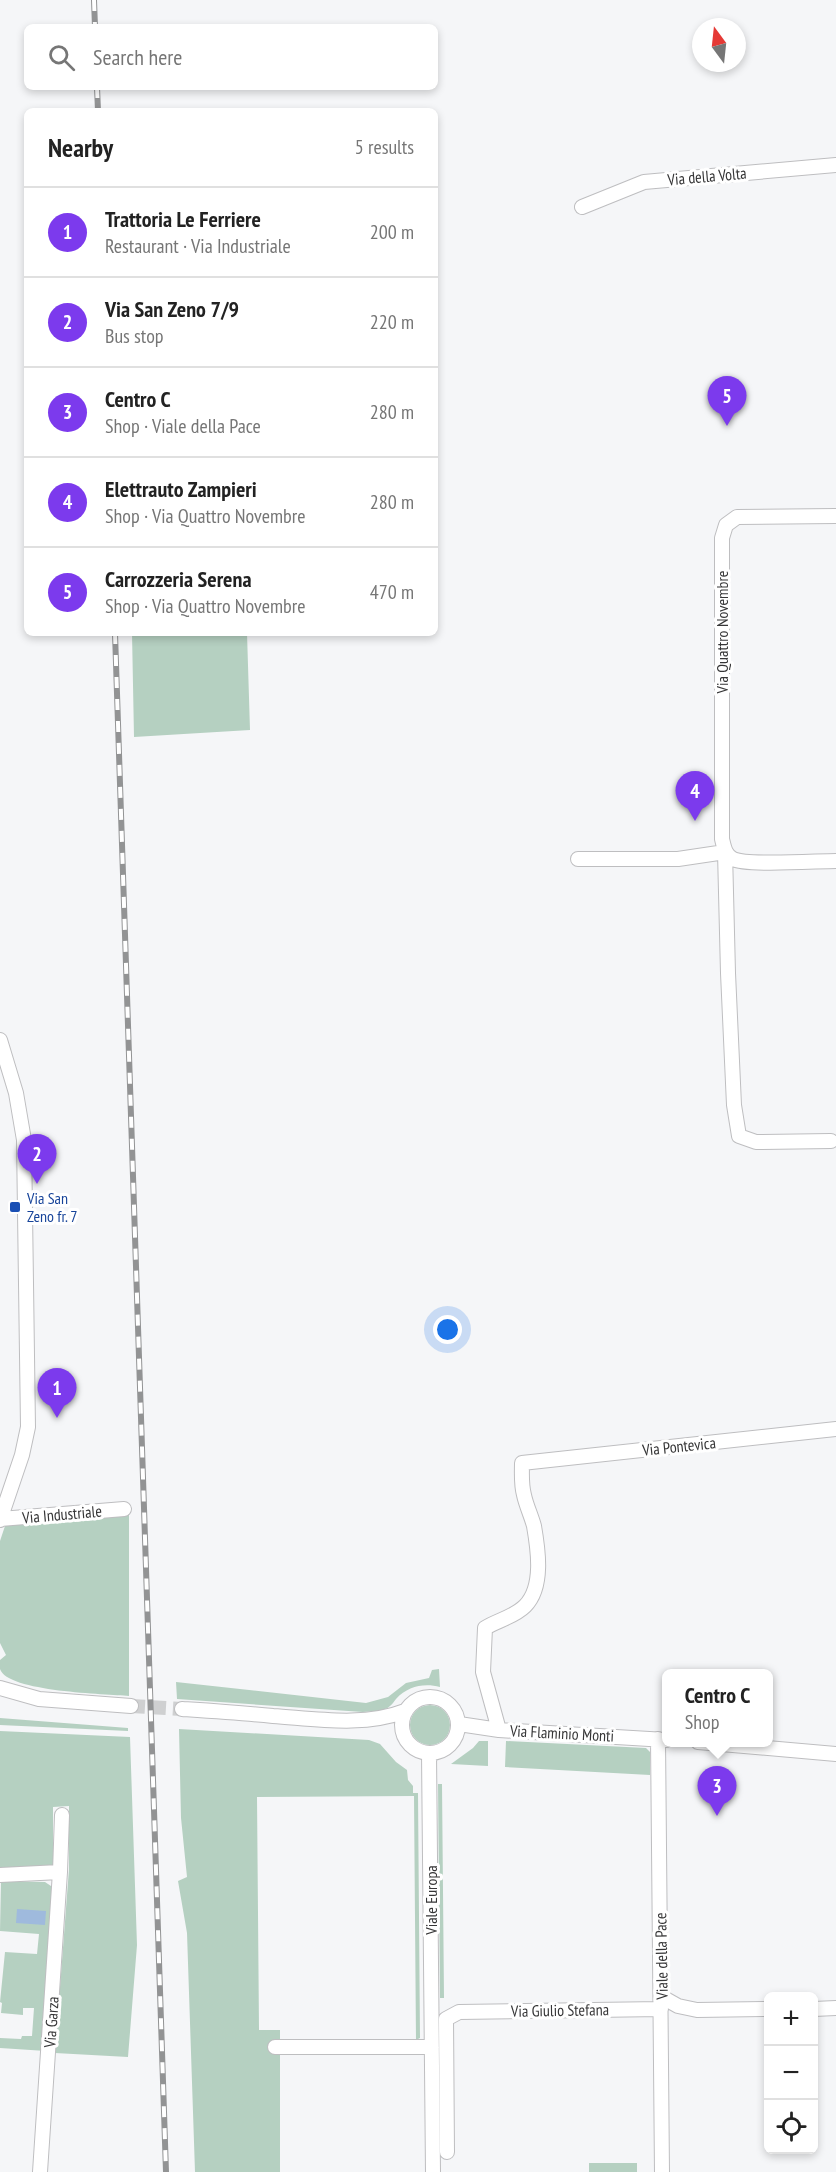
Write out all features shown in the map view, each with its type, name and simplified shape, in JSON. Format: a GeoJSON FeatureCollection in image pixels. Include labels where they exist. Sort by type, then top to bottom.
{"type":"FeatureCollection","features":[{"type":"Feature","properties":{"kind":"street","name":"Via della Volta"},"geometry":{"type":"LineString","coordinates":[[582,207],[644,182],[836,165]]}},
{"type":"Feature","properties":{"kind":"street","name":"Via Quattro Novembre"},"geometry":{"type":"LineString","coordinates":[[831,1141],[756,1142],[739,1136],[734,1105],[725,852],[722,839],[722,531],[737,517],[836,516]]}},
{"type":"Feature","properties":{"kind":"street"},"geometry":{"type":"LineString","coordinates":[[578,859],[678,859],[725,852],[733,859],[750,862],[836,861]]}},
{"type":"Feature","properties":{"kind":"street"},"geometry":{"type":"LineString","coordinates":[[0,1040],[16,1093],[24,1140],[28,1427],[22,1455],[0,1520]]}},
{"type":"Feature","properties":{"kind":"street","name":"Via Pontevica"},"geometry":{"type":"LineString","coordinates":[[500,1730],[483,1671],[484,1628],[519,1611],[528,1603],[534,1592],[537,1577],[536,1541],[524,1496],[522,1462],[836,1429]]}},
{"type":"Feature","properties":{"kind":"street","name":"Via Industriale"},"geometry":{"type":"LineString","coordinates":[[0,1520],[124,1509]]}},
{"type":"Feature","properties":{"kind":"street"},"geometry":{"type":"LineString","coordinates":[[2,1687],[39,1699],[132,1706]]}},
{"type":"Feature","properties":{"kind":"street"},"geometry":{"type":"LineString","coordinates":[[182,1709],[308,1719],[371,1721],[388,1718],[405,1711],[417,1700],[433,1697],[448,1703],[453,1709],[459,1724],[458,1732],[450,1745],[437,1753],[422,1752],[410,1745],[403,1733],[402,1718],[405,1711]]}},
{"type":"Feature","properties":{"kind":"street"},"geometry":{"type":"LineString","coordinates":[[371,1721],[403,1733]]}},
{"type":"Feature","properties":{"kind":"street","name":"Via Flaminio Monti"},"geometry":{"type":"LineString","coordinates":[[459,1724],[500,1730],[662,1739]]}},
{"type":"Feature","properties":{"kind":"street","name":"Viale della Pace"},"geometry":{"type":"LineString","coordinates":[[662,1739],[662,2172]]}},
{"type":"Feature","properties":{"kind":"street"},"geometry":{"type":"LineString","coordinates":[[749,1747],[836,1754]]}},
{"type":"Feature","properties":{"kind":"street","name":"Viale Europa"},"geometry":{"type":"LineString","coordinates":[[429,1754],[433,2172]]}},
{"type":"Feature","properties":{"kind":"street","name":"Via Garza"},"geometry":{"type":"LineString","coordinates":[[40,2172],[62,1815]]}},
{"type":"Feature","properties":{"kind":"street"},"geometry":{"type":"LineString","coordinates":[[0,1875],[60,1872]]}},
{"type":"Feature","properties":{"kind":"street","name":"Via Giulio Stefana"},"geometry":{"type":"LineString","coordinates":[[447,2152],[446,2019],[459,2012],[661,2003],[697,2010],[764,2009]]}},
{"type":"Feature","properties":{"kind":"street"},"geometry":{"type":"LineString","coordinates":[[818,2008],[836,2008]]}},
{"type":"Feature","properties":{"kind":"street"},"geometry":{"type":"LineString","coordinates":[[275,2047],[432,2047]]}},
{"type":"Feature","properties":{"kind":"green space"},"geometry":{"type":"Polygon","coordinates":[[[132,636],[247,636],[250,730],[134,737],[132,636]]]}},
{"type":"Feature","properties":{"kind":"green space"},"geometry":{"type":"Polygon","coordinates":[[[129,1512],[129,1696],[80,1693],[38,1687],[7,1677],[0,1669],[0,1660],[6,1655],[0,1643],[0,1541],[6,1523],[129,1512]]]}},
{"type":"Feature","properties":{"kind":"green space"},"geometry":{"type":"Polygon","coordinates":[[[439,1669],[440,1687],[428,1685],[411,1688],[387,1708],[377,1711],[363,1712],[177,1699],[176,1682],[366,1703],[388,1697],[406,1683],[429,1678],[432,1670],[439,1669]]]}},
{"type":"Feature","properties":{"kind":"green space"},"geometry":{"type":"Polygon","coordinates":[[[430,1705],[444,1711],[450,1725],[444,1739],[430,1745],[416,1739],[410,1725],[416,1711],[430,1705]]]}},
{"type":"Feature","properties":{"kind":"green space"},"geometry":{"type":"Polygon","coordinates":[[[0,1718],[128,1728],[128,1731],[0,1725],[0,1718]]]}},
{"type":"Feature","properties":{"kind":"green space"},"geometry":{"type":"Polygon","coordinates":[[[179,1729],[369,1740],[380,1744],[396,1762],[407,1770],[413,1793],[418,1793],[420,2038],[416,2040],[414,1796],[257,1797],[259,2030],[280,2030],[280,2172],[195,2172],[187,1933],[178,1881],[187,1877],[181,1818],[179,1729]]]}},
{"type":"Feature","properties":{"kind":"green space"},"geometry":{"type":"Polygon","coordinates":[[[0,1731],[130,1737],[137,1945],[128,2057],[55,2053],[69,1869],[69,1806],[53,1807],[53,1867],[0,1870],[0,1731]]]}},
{"type":"Feature","properties":{"kind":"green space"},"geometry":{"type":"Polygon","coordinates":[[[479,1741],[488,1741],[488,1766],[451,1764],[473,1748],[479,1741]]]}},
{"type":"Feature","properties":{"kind":"green space"},"geometry":{"type":"Polygon","coordinates":[[[506,1741],[646,1748],[650,1752],[650,1775],[505,1767],[506,1741]]]}},
{"type":"Feature","properties":{"kind":"green space"},"geometry":{"type":"Polygon","coordinates":[[[438,1784],[442,1784],[444,1998],[440,1998],[438,1784]]]}},
{"type":"Feature","properties":{"kind":"green space"},"geometry":{"type":"Polygon","coordinates":[[[1,1881],[45,1882],[54,1888],[46,2051],[0,2048],[0,2038],[21,2039],[22,2036],[32,2036],[34,2008],[23,2008],[23,2015],[1,2013],[2,2003],[0,2002],[5,1952],[37,1954],[39,1934],[0,1931],[1,1881]]]}},
{"type":"Feature","properties":{"kind":"green space"},"geometry":{"type":"Polygon","coordinates":[[[589,2163],[637,2163],[637,2172],[589,2172],[589,2163]]]}},
{"type":"Feature","properties":{"kind":"water"},"geometry":{"type":"Polygon","coordinates":[[[17,1909],[46,1911],[45,1925],[16,1923],[17,1909]]]}},
{"type":"Feature","properties":{"kind":"tunnel"},"geometry":{"type":"LineString","coordinates":[[131,1706],[182,1709]]}},
{"type":"Feature","properties":{"kind":"railway"},"geometry":{"type":"LineString","coordinates":[[94,0],[95,24]]}},
{"type":"Feature","properties":{"kind":"railway"},"geometry":{"type":"LineString","coordinates":[[97,90],[98,108]]}},
{"type":"Feature","properties":{"kind":"railway"},"geometry":{"type":"LineString","coordinates":[[115,636],[166,2172]]}},
{"type":"Feature","properties":{"kind":"place","name":"Carrozzeria Serena"},"geometry":{"type":"Point","coordinates":[727,426]}},
{"type":"Feature","properties":{"kind":"place","name":"Elettrauto Zampieri"},"geometry":{"type":"Point","coordinates":[695,821]}},
{"type":"Feature","properties":{"kind":"place","name":"Via San Zeno 7/9"},"geometry":{"type":"Point","coordinates":[37,1184]}},
{"type":"Feature","properties":{"kind":"place","name":"Via San Zeno fr. 7"},"geometry":{"type":"Point","coordinates":[15,1207]}},
{"type":"Feature","properties":{"kind":"place","name":"Trattoria Le Ferriere"},"geometry":{"type":"Point","coordinates":[57,1418]}},
{"type":"Feature","properties":{"kind":"place","name":"Centro C"},"geometry":{"type":"Point","coordinates":[717,1816]}}]}
